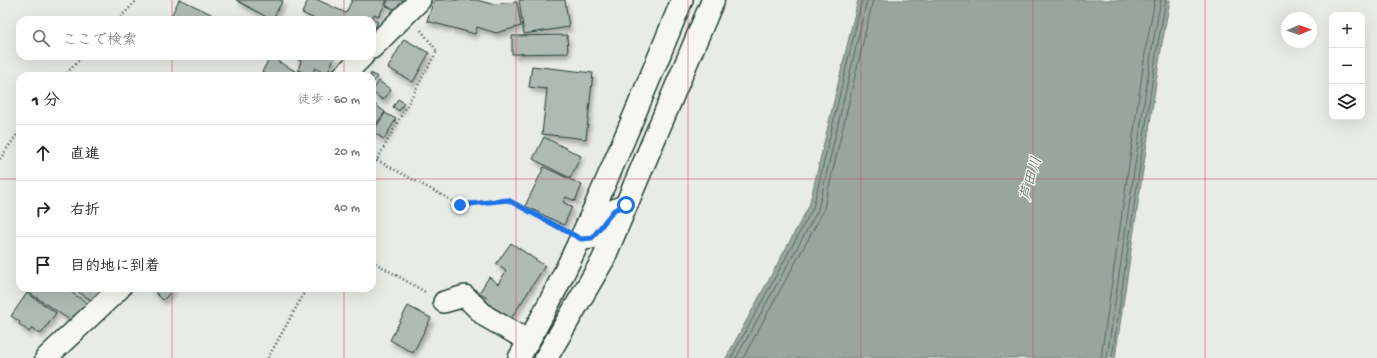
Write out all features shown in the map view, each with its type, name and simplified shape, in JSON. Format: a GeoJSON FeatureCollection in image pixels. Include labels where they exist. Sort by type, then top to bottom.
{"type":"FeatureCollection","features":[{"type":"Feature","properties":{"kind":"street"},"geometry":{"type":"LineString","coordinates":[[444,302],[465,296],[485,316],[524,350],[581,239],[647,87],[682,0]]}},
{"type":"Feature","properties":{"kind":"street"},"geometry":{"type":"LineString","coordinates":[[546,358],[603,260],[713,0]]}},
{"type":"Feature","properties":{"kind":"street"},"geometry":{"type":"LineString","coordinates":[[376,44],[414,7]]}},
{"type":"Feature","properties":{"kind":"street"},"geometry":{"type":"LineString","coordinates":[[346,72],[359,60]]}},
{"type":"Feature","properties":{"kind":"street"},"geometry":{"type":"LineString","coordinates":[[581,239],[592,238],[614,210],[626,205]]}},
{"type":"Feature","properties":{"kind":"street"},"geometry":{"type":"LineString","coordinates":[[46,358],[116,292]]}},
{"type":"Feature","properties":{"kind":"path"},"geometry":{"type":"LineString","coordinates":[[122,16],[137,0]]}},
{"type":"Feature","properties":{"kind":"path"},"geometry":{"type":"LineString","coordinates":[[414,7],[437,51],[377,160],[460,205],[508,200],[581,239]]}},
{"type":"Feature","properties":{"kind":"path"},"geometry":{"type":"LineString","coordinates":[[68,72],[79,60]]}},
{"type":"Feature","properties":{"kind":"path"},"geometry":{"type":"LineString","coordinates":[[0,159],[16,136]]}},
{"type":"Feature","properties":{"kind":"path"},"geometry":{"type":"LineString","coordinates":[[268,358],[304,292]]}},
{"type":"Feature","properties":{"kind":"water","name":"芦田川"},"geometry":{"type":"Polygon","coordinates":[[[858,0],[1170,0],[1161,49],[1115,358],[726,358],[809,206],[858,0]]]}},
{"type":"Feature","properties":{"kind":"building"},"geometry":{"type":"Polygon","coordinates":[[[179,0],[182,0],[211,14],[210,16],[171,16],[179,0]]]}},
{"type":"Feature","properties":{"kind":"building"},"geometry":{"type":"Polygon","coordinates":[[[236,0],[283,0],[274,16],[265,16],[236,0]]]}},
{"type":"Feature","properties":{"kind":"building"},"geometry":{"type":"Polygon","coordinates":[[[308,0],[318,0],[346,13],[352,0],[387,0],[379,16],[374,14],[373,16],[308,16],[302,13],[308,0]]]}},
{"type":"Feature","properties":{"kind":"building"},"geometry":{"type":"Polygon","coordinates":[[[388,0],[404,0],[400,11],[386,6],[388,0]]]}},
{"type":"Feature","properties":{"kind":"building"},"geometry":{"type":"Polygon","coordinates":[[[434,0],[476,0],[492,4],[517,2],[521,26],[496,33],[477,27],[475,34],[427,21],[434,0]]]}},
{"type":"Feature","properties":{"kind":"building"},"geometry":{"type":"Polygon","coordinates":[[[519,0],[565,0],[569,27],[524,34],[519,0]]]}},
{"type":"Feature","properties":{"kind":"building"},"geometry":{"type":"Polygon","coordinates":[[[567,35],[568,53],[512,54],[512,36],[567,35]]]}},
{"type":"Feature","properties":{"kind":"building"},"geometry":{"type":"Polygon","coordinates":[[[404,39],[429,53],[413,82],[388,68],[404,39]]]}},
{"type":"Feature","properties":{"kind":"building"},"geometry":{"type":"Polygon","coordinates":[[[268,60],[275,60],[297,72],[262,72],[268,60]]]}},
{"type":"Feature","properties":{"kind":"building"},"geometry":{"type":"Polygon","coordinates":[[[298,60],[333,60],[328,72],[323,72],[315,68],[313,72],[302,72],[298,70],[301,61],[298,60]]]}},
{"type":"Feature","properties":{"kind":"building"},"geometry":{"type":"Polygon","coordinates":[[[532,66],[593,73],[586,139],[542,134],[547,89],[529,87],[532,66]]]}},
{"type":"Feature","properties":{"kind":"building"},"geometry":{"type":"Polygon","coordinates":[[[379,81],[391,90],[383,100],[376,95],[376,86],[379,81]]]}},
{"type":"Feature","properties":{"kind":"building"},"geometry":{"type":"Polygon","coordinates":[[[398,99],[404,103],[399,111],[393,107],[398,99]]]}},
{"type":"Feature","properties":{"kind":"building"},"geometry":{"type":"Polygon","coordinates":[[[376,105],[385,112],[376,124],[376,105]]]}},
{"type":"Feature","properties":{"kind":"building"},"geometry":{"type":"Polygon","coordinates":[[[385,113],[396,119],[384,139],[376,134],[376,127],[385,113]]]}},
{"type":"Feature","properties":{"kind":"building"},"geometry":{"type":"Polygon","coordinates":[[[544,137],[581,156],[570,178],[533,159],[544,137]]]}},
{"type":"Feature","properties":{"kind":"building"},"geometry":{"type":"Polygon","coordinates":[[[544,167],[582,185],[575,201],[566,197],[563,202],[572,207],[564,225],[525,206],[544,167]]]}},
{"type":"Feature","properties":{"kind":"building"},"geometry":{"type":"Polygon","coordinates":[[[511,243],[545,266],[506,326],[480,309],[487,298],[479,293],[489,277],[498,284],[506,271],[496,264],[511,243]]]}},
{"type":"Feature","properties":{"kind":"building"},"geometry":{"type":"Polygon","coordinates":[[[28,292],[71,292],[90,305],[73,322],[28,292]]]}},
{"type":"Feature","properties":{"kind":"building"},"geometry":{"type":"Polygon","coordinates":[[[78,292],[104,292],[94,302],[78,292]]]}},
{"type":"Feature","properties":{"kind":"building"},"geometry":{"type":"Polygon","coordinates":[[[155,292],[171,292],[163,300],[155,292]]]}},
{"type":"Feature","properties":{"kind":"building"},"geometry":{"type":"Polygon","coordinates":[[[27,293],[56,313],[41,334],[32,328],[29,332],[19,324],[20,322],[11,316],[27,293]]]}},
{"type":"Feature","properties":{"kind":"building"},"geometry":{"type":"Polygon","coordinates":[[[408,306],[431,318],[413,353],[390,340],[408,306]]]}},
{"type":"Feature","properties":{"kind":"route"},"geometry":{"type":"LineString","coordinates":[[460,205],[508,200],[581,239],[592,238],[614,210],[626,205]]}}]}
